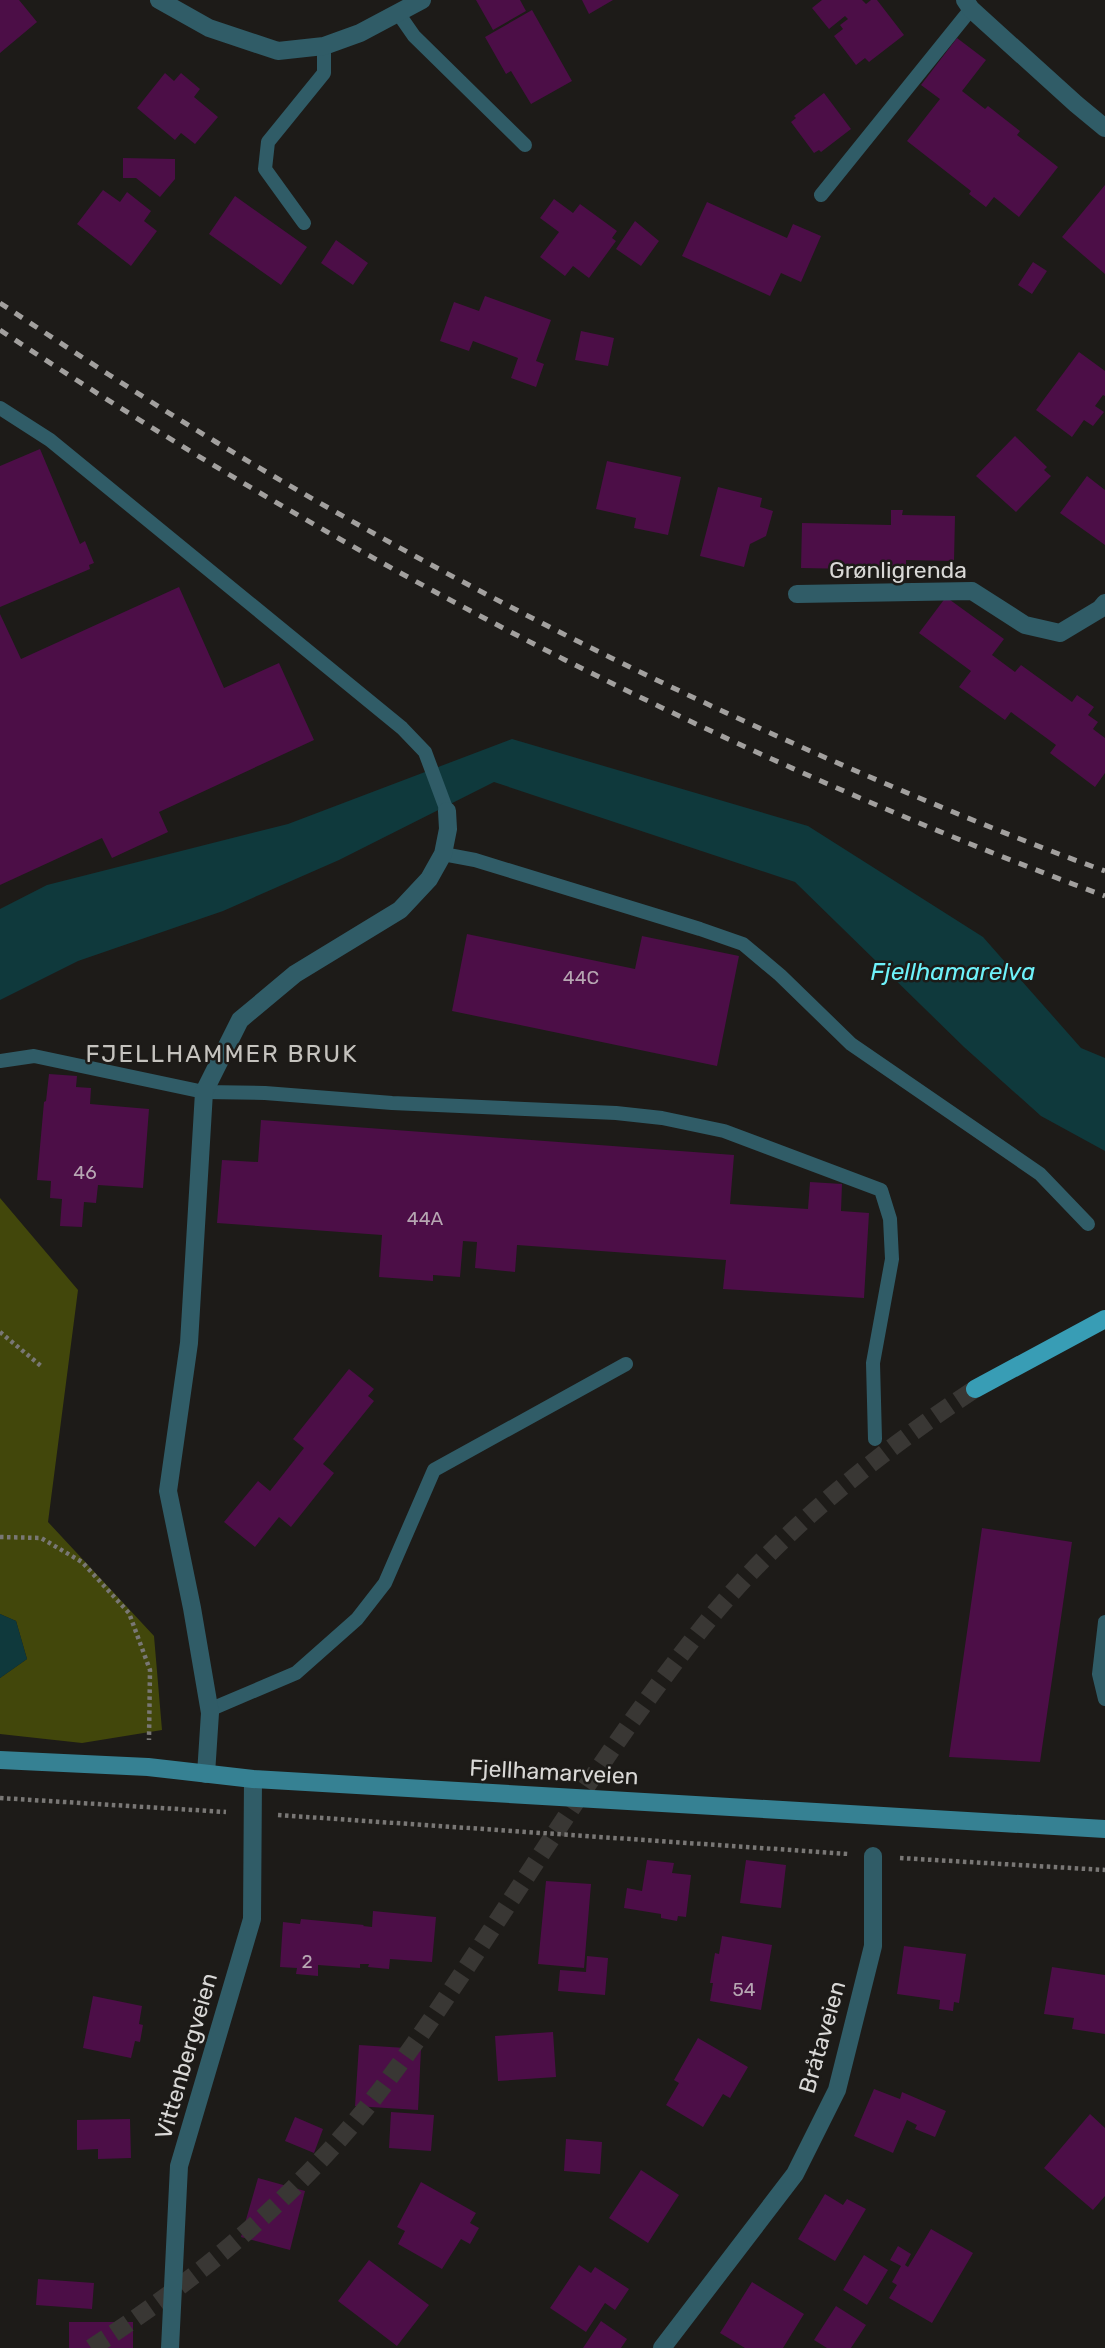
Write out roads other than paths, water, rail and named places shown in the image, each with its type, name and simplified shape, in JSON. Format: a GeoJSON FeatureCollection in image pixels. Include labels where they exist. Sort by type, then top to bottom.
{"type":"FeatureCollection","features":[{"type":"Feature","properties":{"kind":"main road"},"geometry":{"type":"LineString","coordinates":[[975,1389],[1105,1319]]}},
{"type":"Feature","properties":{"kind":"main road","name":"Fjellhamarveien"},"geometry":{"type":"LineString","coordinates":[[0,1760],[148,1767],[253,1779],[1105,1829]]}},
{"type":"Feature","properties":{"kind":"street"},"geometry":{"type":"LineString","coordinates":[[159,0],[209,29],[278,51],[324,46],[360,33],[422,0]]}},
{"type":"Feature","properties":{"kind":"street"},"geometry":{"type":"LineString","coordinates":[[968,4],[1105,128]]}},
{"type":"Feature","properties":{"kind":"street","name":"Grønligrenda"},"geometry":{"type":"LineString","coordinates":[[797,594],[972,591],[1025,625],[1060,633],[1100,609],[1105,603]]}},
{"type":"Feature","properties":{"kind":"street"},"geometry":{"type":"LineString","coordinates":[[206,1774],[209,1710],[192,1608],[167,1491],[189,1343],[204,1092],[240,1020],[295,974],[400,910],[429,878],[443,854],[449,829],[447,811]]}},
{"type":"Feature","properties":{"kind":"street","name":"Vittenbergveien"},"geometry":{"type":"LineString","coordinates":[[170,2348],[179,2166],[252,1919],[253,1779]]}},
{"type":"Feature","properties":{"kind":"street","name":"Bråtaveien"},"geometry":{"type":"LineString","coordinates":[[662,2348],[795,2174],[837,2090],[873,1946],[873,1856]]}},
{"type":"Feature","properties":{"kind":"lane"},"geometry":{"type":"LineString","coordinates":[[821,195],[968,4]]}},
{"type":"Feature","properties":{"kind":"lane"},"geometry":{"type":"LineString","coordinates":[[398,13],[414,36],[525,145]]}},
{"type":"Feature","properties":{"kind":"lane"},"geometry":{"type":"LineString","coordinates":[[304,223],[265,169],[268,142],[324,73],[324,46]]}},
{"type":"Feature","properties":{"kind":"lane"},"geometry":{"type":"LineString","coordinates":[[0,408],[50,440],[402,728],[425,752],[447,811]]}},
{"type":"Feature","properties":{"kind":"lane"},"geometry":{"type":"LineString","coordinates":[[443,854],[475,860],[743,944],[780,975],[851,1044],[1040,1174],[1088,1224]]}},
{"type":"Feature","properties":{"kind":"lane"},"geometry":{"type":"LineString","coordinates":[[0,1061],[33,1056],[204,1092],[265,1093],[662,1118],[724,1131],[881,1190],[890,1219],[892,1259],[873,1363],[875,1439]]}},
{"type":"Feature","properties":{"kind":"lane"},"geometry":{"type":"LineString","coordinates":[[209,1710],[296,1673],[357,1619],[386,1583],[434,1470],[626,1364]]}},
{"type":"Feature","properties":{"kind":"lane"},"geometry":{"type":"LineString","coordinates":[[1105,1622],[1099,1674],[1105,1699]]}},
{"type":"Feature","properties":{"kind":"water","name":"Fjellhamarelva"},"geometry":{"type":"Polygon","coordinates":[[[512,739],[808,826],[983,937],[1081,1048],[1105,1058],[1105,1151],[1041,1116],[964,1047],[795,882],[494,782],[339,860],[223,911],[78,961],[0,1000],[0,909],[47,885],[288,824],[512,739]]]}},
{"type":"Feature","properties":{"kind":"water"},"geometry":{"type":"Polygon","coordinates":[[[0,1614],[16,1621],[27,1659],[0,1678],[0,1614]]]}},
{"type":"Feature","properties":{"kind":"tunnel"},"geometry":{"type":"LineString","coordinates":[[91,2348],[162,2299],[230,2246],[323,2158],[399,2065],[610,1752],[668,1672],[728,1597],[792,1531],[827,1500],[899,1442],[975,1389]]}},
{"type":"Feature","properties":{"kind":"railway"},"geometry":{"type":"LineString","coordinates":[[0,303],[107,374],[297,490],[544,624],[798,746],[966,817],[1105,871]]}},
{"type":"Feature","properties":{"kind":"railway"},"geometry":{"type":"LineString","coordinates":[[0,330],[264,495],[399,572],[536,645],[817,779],[960,840],[1105,896]]}},
{"type":"Feature","properties":{"kind":"district","name":"FJELLHAMMER BRUK"},"geometry":{"type":"Point","coordinates":[222,1054]}}]}
